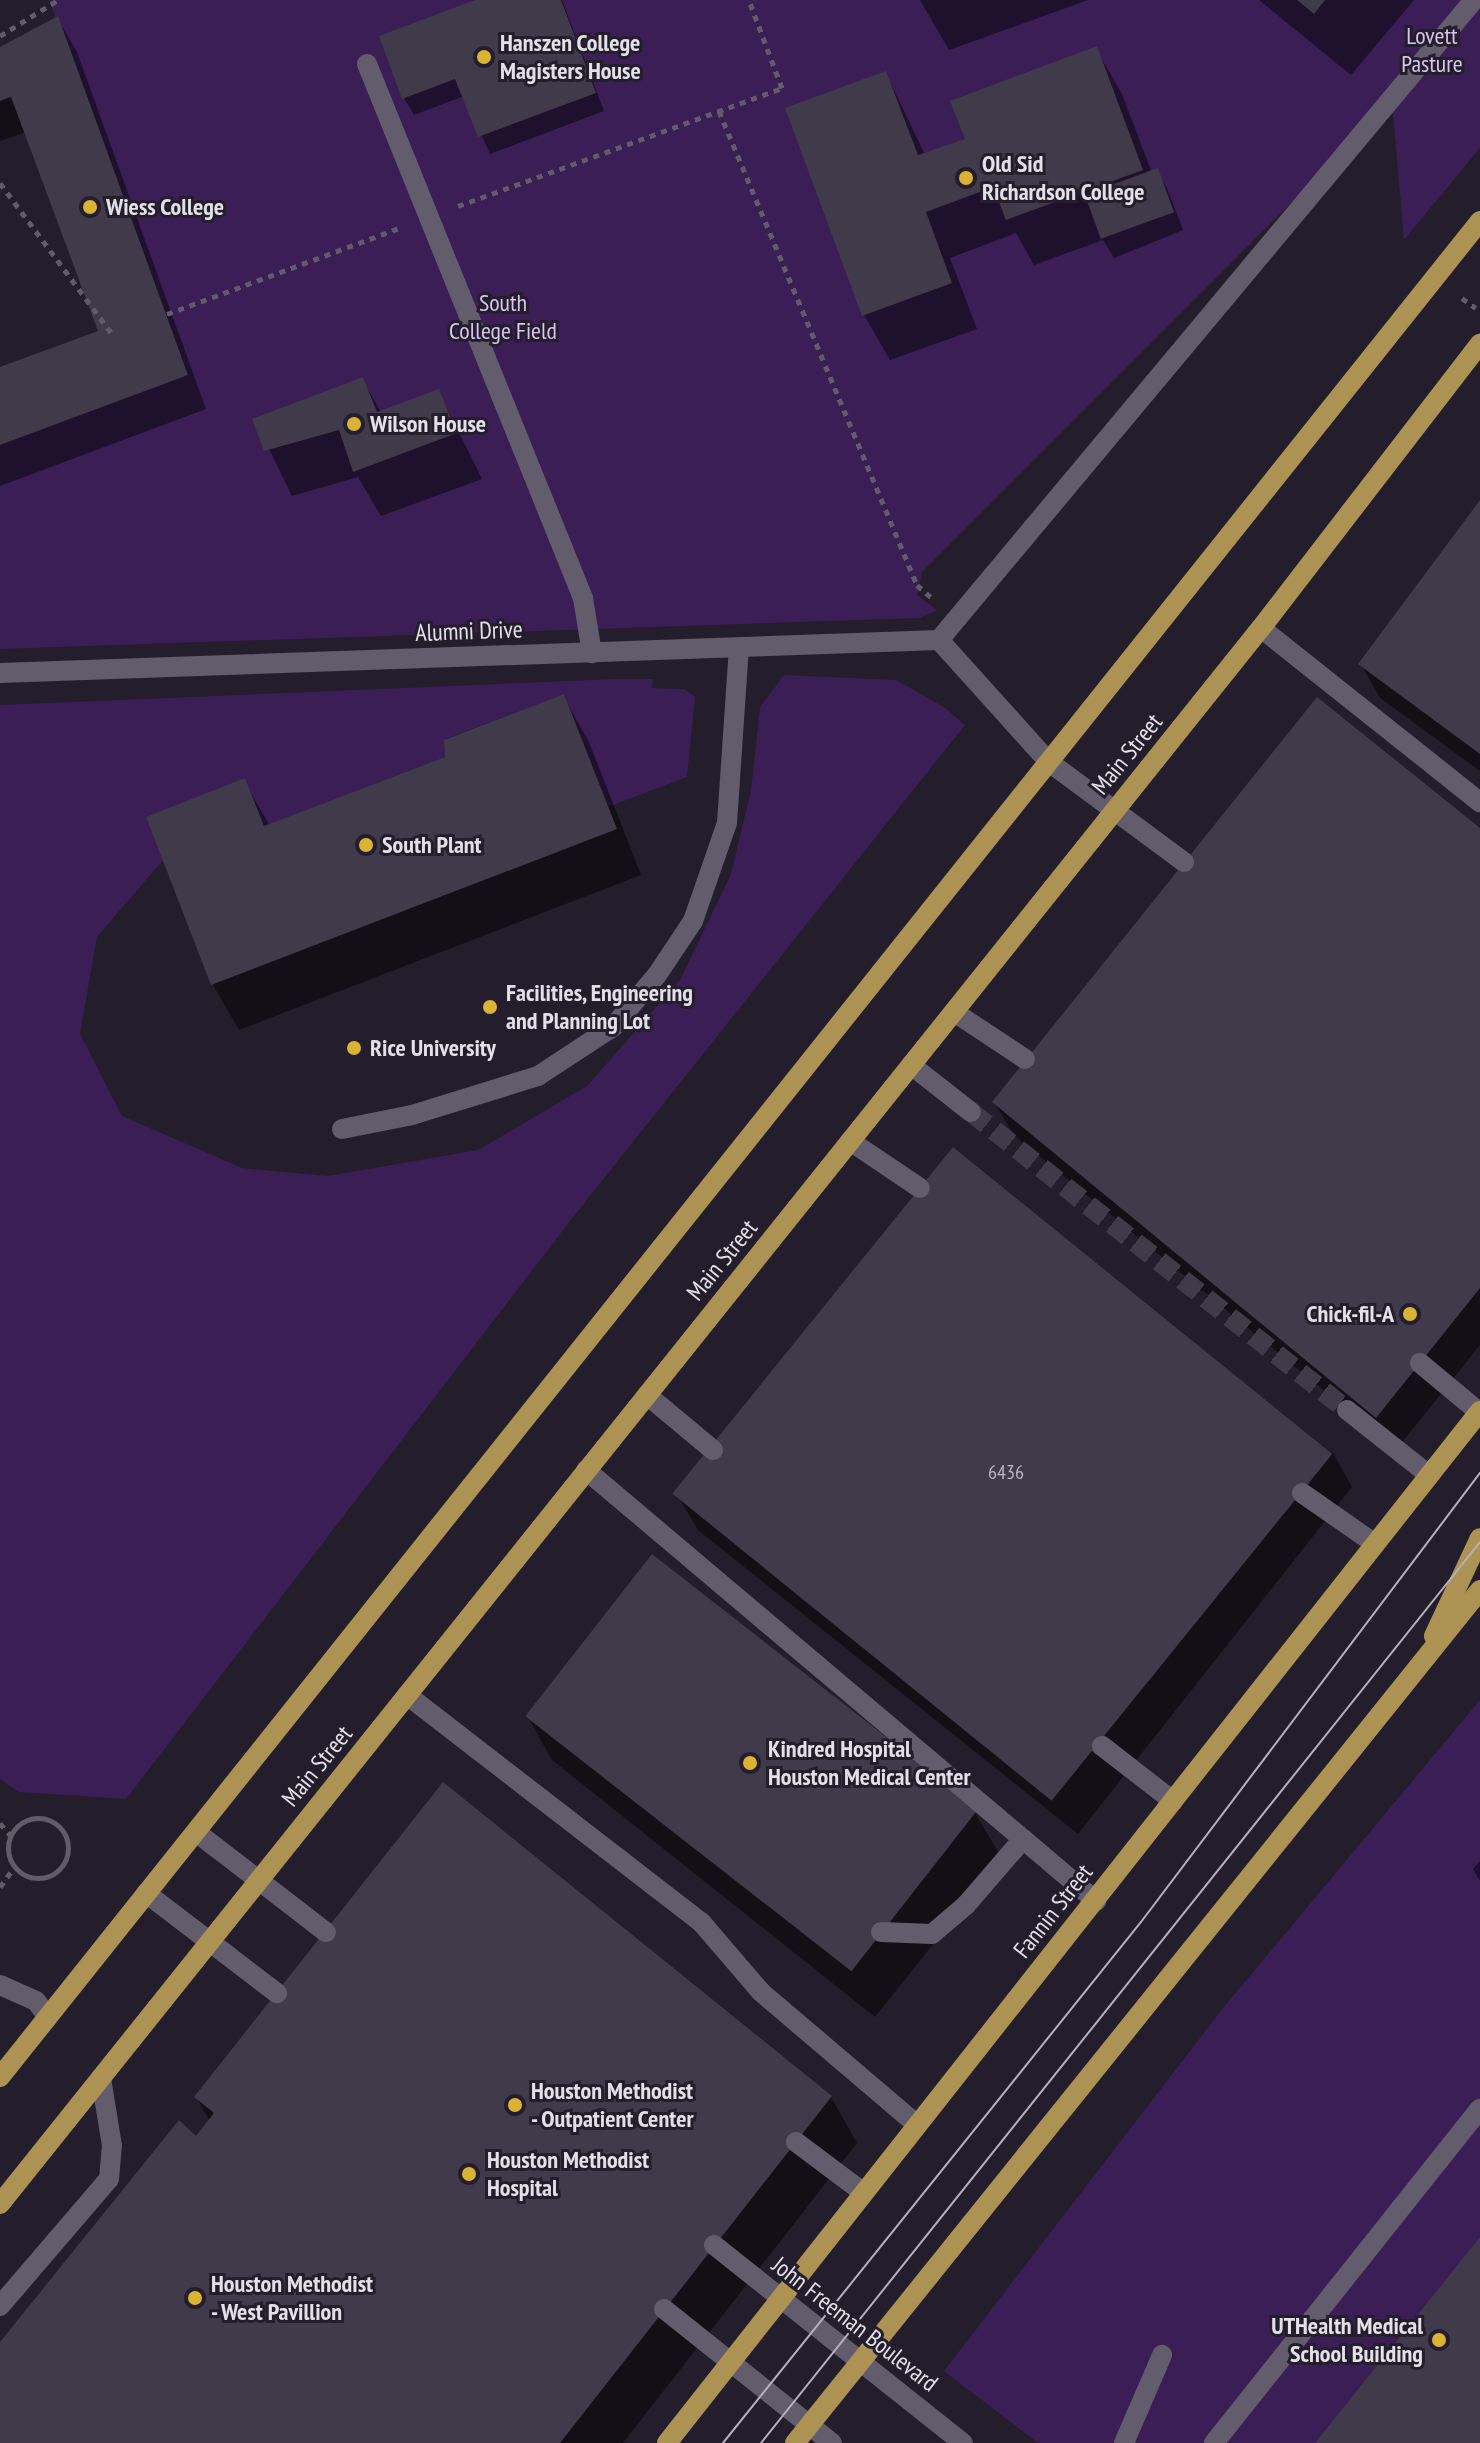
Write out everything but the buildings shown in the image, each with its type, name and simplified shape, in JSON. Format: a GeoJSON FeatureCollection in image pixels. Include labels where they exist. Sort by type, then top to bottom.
{"type":"FeatureCollection","features":[{"type":"Feature","properties":{"kind":"main road"},"geometry":{"type":"LineString","coordinates":[[0,2077],[1049,762],[1476,233]]}},
{"type":"Feature","properties":{"kind":"main road","name":"Main Street"},"geometry":{"type":"LineString","coordinates":[[0,2204],[1477,355]]}},
{"type":"Feature","properties":{"kind":"main road","name":"Fannin Street"},"geometry":{"type":"LineString","coordinates":[[667,2443],[1480,1412]]}},
{"type":"Feature","properties":{"kind":"main road"},"geometry":{"type":"LineString","coordinates":[[1425,1659],[1480,1538]]}},
{"type":"Feature","properties":{"kind":"main road"},"geometry":{"type":"LineString","coordinates":[[795,2443],[1480,1590]]}},
{"type":"Feature","properties":{"kind":"street"},"geometry":{"type":"LineString","coordinates":[[1184,862],[1113,813],[1049,762],[939,640],[1474,0]]}},
{"type":"Feature","properties":{"kind":"street"},"geometry":{"type":"LineString","coordinates":[[367,64],[583,598],[592,653]]}},
{"type":"Feature","properties":{"kind":"street"},"geometry":{"type":"LineString","coordinates":[[1261,628],[1480,802]]}},
{"type":"Feature","properties":{"kind":"street","name":"Alumni Drive"},"geometry":{"type":"LineString","coordinates":[[0,673],[939,640]]}},
{"type":"Feature","properties":{"kind":"street"},"geometry":{"type":"LineString","coordinates":[[342,1129],[412,1115],[538,1076],[613,1027],[657,975],[693,921],[727,823],[739,647]]}},
{"type":"Feature","properties":{"kind":"street"},"geometry":{"type":"LineString","coordinates":[[954,1012],[1025,1059]]}},
{"type":"Feature","properties":{"kind":"street"},"geometry":{"type":"LineString","coordinates":[[911,1065],[971,1112]]}},
{"type":"Feature","properties":{"kind":"street"},"geometry":{"type":"LineString","coordinates":[[850,1141],[920,1188]]}},
{"type":"Feature","properties":{"kind":"street"},"geometry":{"type":"LineString","coordinates":[[1420,1363],[1480,1412]]}},
{"type":"Feature","properties":{"kind":"street"},"geometry":{"type":"LineString","coordinates":[[647,1395],[713,1450]]}},
{"type":"Feature","properties":{"kind":"street"},"geometry":{"type":"LineString","coordinates":[[1347,1410],[1429,1475]]}},
{"type":"Feature","properties":{"kind":"street"},"geometry":{"type":"LineString","coordinates":[[586,1470],[1096,1901]]}},
{"type":"Feature","properties":{"kind":"street"},"geometry":{"type":"LineString","coordinates":[[1302,1493],[1375,1544]]}},
{"type":"Feature","properties":{"kind":"street"},"geometry":{"type":"LineString","coordinates":[[407,1695],[701,1922],[761,1992],[917,2125]]}},
{"type":"Feature","properties":{"kind":"street"},"geometry":{"type":"LineString","coordinates":[[1102,1746],[1173,1801]]}},
{"type":"Feature","properties":{"kind":"street"},"geometry":{"type":"LineString","coordinates":[[196,1832],[326,1932]]}},
{"type":"Feature","properties":{"kind":"street"},"geometry":{"type":"LineString","coordinates":[[881,1932],[932,1934],[966,1905],[1023,1839]]}},
{"type":"Feature","properties":{"kind":"street"},"geometry":{"type":"LineString","coordinates":[[146,1893],[208,1944],[277,1993]]}},
{"type":"Feature","properties":{"kind":"street"},"geometry":{"type":"LineString","coordinates":[[0,1985],[36,2001],[48,2017]]}},
{"type":"Feature","properties":{"kind":"street"},"geometry":{"type":"LineString","coordinates":[[0,2306],[109,2179],[112,2146],[101,2078]]}},
{"type":"Feature","properties":{"kind":"street"},"geometry":{"type":"LineString","coordinates":[[1214,2443],[1480,2109]]}},
{"type":"Feature","properties":{"kind":"street"},"geometry":{"type":"LineString","coordinates":[[796,2142],[864,2193]]}},
{"type":"Feature","properties":{"kind":"street","name":"John Freeman Boulevard"},"geometry":{"type":"LineString","coordinates":[[714,2245],[963,2443]]}},
{"type":"Feature","properties":{"kind":"street"},"geometry":{"type":"LineString","coordinates":[[664,2309],[832,2443]]}},
{"type":"Feature","properties":{"kind":"street"},"geometry":{"type":"LineString","coordinates":[[1124,2443],[1132,2435],[1162,2355]]}},
{"type":"Feature","properties":{"kind":"path"},"geometry":{"type":"LineString","coordinates":[[0,36],[58,0]]}},
{"type":"Feature","properties":{"kind":"path"},"geometry":{"type":"LineString","coordinates":[[167,314],[782,88],[749,0]]}},
{"type":"Feature","properties":{"kind":"path"},"geometry":{"type":"LineString","coordinates":[[719,111],[917,585],[957,619]]}},
{"type":"Feature","properties":{"kind":"path"},"geometry":{"type":"LineString","coordinates":[[0,183],[113,335]]}},
{"type":"Feature","properties":{"kind":"path"},"geometry":{"type":"LineString","coordinates":[[1462,298],[1476,308]]}},
{"type":"Feature","properties":{"kind":"path"},"geometry":{"type":"LineString","coordinates":[[45,1818],[66,1838],[66,1858],[53,1874],[33,1878],[14,1868],[8,1852],[10,1835],[24,1821],[45,1818]]}},
{"type":"Feature","properties":{"kind":"path"},"geometry":{"type":"LineString","coordinates":[[0,1823],[10,1835]]}},
{"type":"Feature","properties":{"kind":"path"},"geometry":{"type":"LineString","coordinates":[[0,1887],[14,1868]]}},
{"type":"Feature","properties":{"kind":"green space","name":"South College Field"},"geometry":{"type":"Polygon","coordinates":[[[49,0],[1480,0],[1480,148],[1404,240],[1392,102],[922,572],[917,595],[937,610],[920,618],[0,649],[0,445],[188,374],[49,0]]]}},
{"type":"Feature","properties":{"kind":"green space"},"geometry":{"type":"Polygon","coordinates":[[[784,675],[896,680],[944,707],[965,725],[574,1216],[126,1799],[19,1792],[0,1779],[0,705],[614,679],[653,679],[652,688],[684,689],[695,697],[687,777],[608,807],[564,694],[445,739],[445,757],[264,826],[245,779],[146,817],[163,860],[97,937],[80,1034],[122,1116],[242,1168],[327,1176],[478,1150],[587,1086],[680,980],[731,874],[751,790],[760,707],[784,675]]]}},
{"type":"Feature","properties":{"kind":"green space"},"geometry":{"type":"Polygon","coordinates":[[[1480,1700],[1480,2443],[1038,2443],[944,2371],[1223,2008],[1480,1700]]]}},
{"type":"Feature","properties":{"kind":"tunnel"},"geometry":{"type":"LineString","coordinates":[[971,1112],[1347,1410]]}},
{"type":"Feature","properties":{"kind":"tunnel"},"geometry":{"type":"LineString","coordinates":[[920,1188],[1302,1493]]}},
{"type":"Feature","properties":{"kind":"tunnel"},"geometry":{"type":"LineString","coordinates":[[713,1450],[1102,1746]]}},
{"type":"Feature","properties":{"kind":"tunnel"},"geometry":{"type":"LineString","coordinates":[[326,1932],[714,2245]]}},
{"type":"Feature","properties":{"kind":"tunnel"},"geometry":{"type":"LineString","coordinates":[[277,1993],[664,2309]]}},
{"type":"Feature","properties":{"kind":"tunnel"},"geometry":{"type":"LineString","coordinates":[[463,2443],[633,2227],[666,2206]]}},
{"type":"Feature","properties":{"kind":"tram line"},"geometry":{"type":"LineString","coordinates":[[723,2443],[1141,1922],[1480,1473]]}},
{"type":"Feature","properties":{"kind":"tram line"},"geometry":{"type":"LineString","coordinates":[[761,2443],[1480,1542]]}},
{"type":"Feature","properties":{"kind":"place","name":"Hanszen College Magisters House"},"geometry":{"type":"Point","coordinates":[484,57]}},
{"type":"Feature","properties":{"kind":"place","name":"Old Sid Richardson College"},"geometry":{"type":"Point","coordinates":[966,178]}},
{"type":"Feature","properties":{"kind":"place","name":"Wiess College"},"geometry":{"type":"Point","coordinates":[90,207]}},
{"type":"Feature","properties":{"kind":"place","name":"Wilson House"},"geometry":{"type":"Point","coordinates":[354,424]}},
{"type":"Feature","properties":{"kind":"place","name":"South Plant"},"geometry":{"type":"Point","coordinates":[366,845]}},
{"type":"Feature","properties":{"kind":"place","name":"Facilities, Engineering and Planning Lot"},"geometry":{"type":"Point","coordinates":[490,1007]}},
{"type":"Feature","properties":{"kind":"place","name":"Rice University"},"geometry":{"type":"Point","coordinates":[354,1048]}},
{"type":"Feature","properties":{"kind":"place","name":"Chick-fil-A"},"geometry":{"type":"Point","coordinates":[1410,1314]}},
{"type":"Feature","properties":{"kind":"place","name":"Kindred Hospital Houston Medical Center"},"geometry":{"type":"Point","coordinates":[750,1763]}},
{"type":"Feature","properties":{"kind":"place","name":"Houston Methodist - Outpatient Center"},"geometry":{"type":"Point","coordinates":[515,2105]}},
{"type":"Feature","properties":{"kind":"place","name":"Houston Methodist Hospital"},"geometry":{"type":"Point","coordinates":[469,2174]}},
{"type":"Feature","properties":{"kind":"place","name":"Houston Methodist - West Pavillion"},"geometry":{"type":"Point","coordinates":[195,2298]}},
{"type":"Feature","properties":{"kind":"place","name":"UTHealth Medical School Building"},"geometry":{"type":"Point","coordinates":[1439,2340]}},
{"type":"Feature","properties":{"kind":"park label","name":"Lovett Pasture"},"geometry":{"type":"Point","coordinates":[1432,50]}}]}
